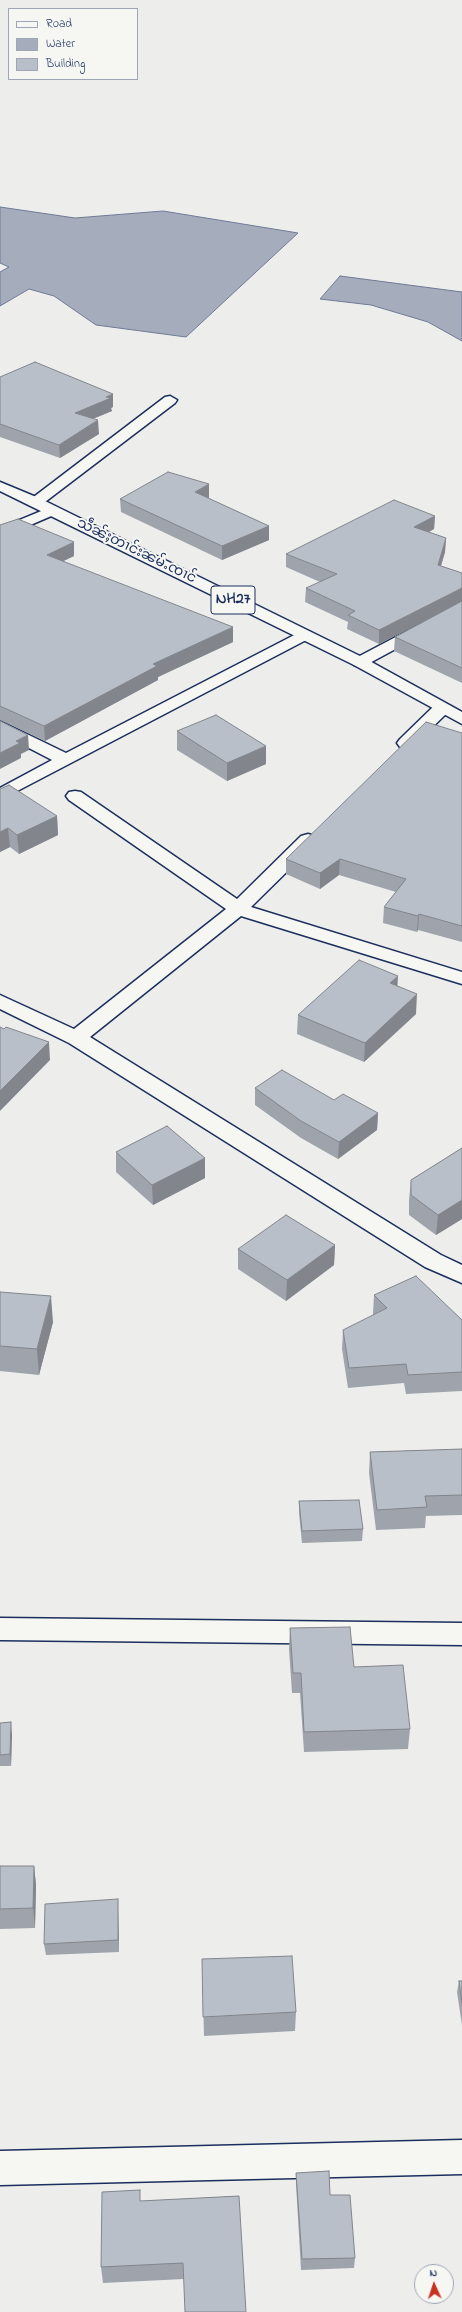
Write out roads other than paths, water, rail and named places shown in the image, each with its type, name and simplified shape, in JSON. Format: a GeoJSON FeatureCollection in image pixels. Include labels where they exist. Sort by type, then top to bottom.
{"type":"FeatureCollection","features":[{"type":"Feature","properties":{"kind":"main road"},"geometry":{"type":"LineString","coordinates":[[36,502],[170,400]]}},
{"type":"Feature","properties":{"kind":"main road","name":"သဵၼ်ႈတၢင်းၼမ်ႉၸၢင်"},"geometry":{"type":"LineString","coordinates":[[0,486],[36,502],[51,511],[360,662],[441,709],[462,719]]}},
{"type":"Feature","properties":{"kind":"main road"},"geometry":{"type":"LineString","coordinates":[[0,534],[51,511]]}},
{"type":"Feature","properties":{"kind":"main road"},"geometry":{"type":"LineString","coordinates":[[360,662],[462,607]]}},
{"type":"Feature","properties":{"kind":"main road"},"geometry":{"type":"LineString","coordinates":[[0,795],[304,635]]}},
{"type":"Feature","properties":{"kind":"main road"},"geometry":{"type":"LineString","coordinates":[[396,753],[441,709]]}},
{"type":"Feature","properties":{"kind":"main road"},"geometry":{"type":"LineString","coordinates":[[0,726],[65,760]]}},
{"type":"Feature","properties":{"kind":"main road"},"geometry":{"type":"LineString","coordinates":[[75,796],[238,909],[462,978]]}},
{"type":"Feature","properties":{"kind":"main road"},"geometry":{"type":"LineString","coordinates":[[76,1038],[238,909],[322,826]]}},
{"type":"Feature","properties":{"kind":"main road"},"geometry":{"type":"LineString","coordinates":[[0,1001],[76,1038],[433,1262],[462,1275]]}},
{"type":"Feature","properties":{"kind":"main road"},"geometry":{"type":"LineString","coordinates":[[0,1630],[462,1634]]}},
{"type":"Feature","properties":{"kind":"main road"},"geometry":{"type":"LineString","coordinates":[[0,2168],[462,2157]]}},
{"type":"Feature","properties":{"kind":"water"},"geometry":{"type":"Polygon","coordinates":[[[0,207],[75,218],[163,211],[298,233],[186,337],[96,325],[54,296],[29,289],[0,306],[0,272],[9,267],[0,263],[0,207]]]}},
{"type":"Feature","properties":{"kind":"water"},"geometry":{"type":"Polygon","coordinates":[[[340,276],[462,292],[462,341],[428,322],[371,305],[320,299],[340,276]]]}}]}
